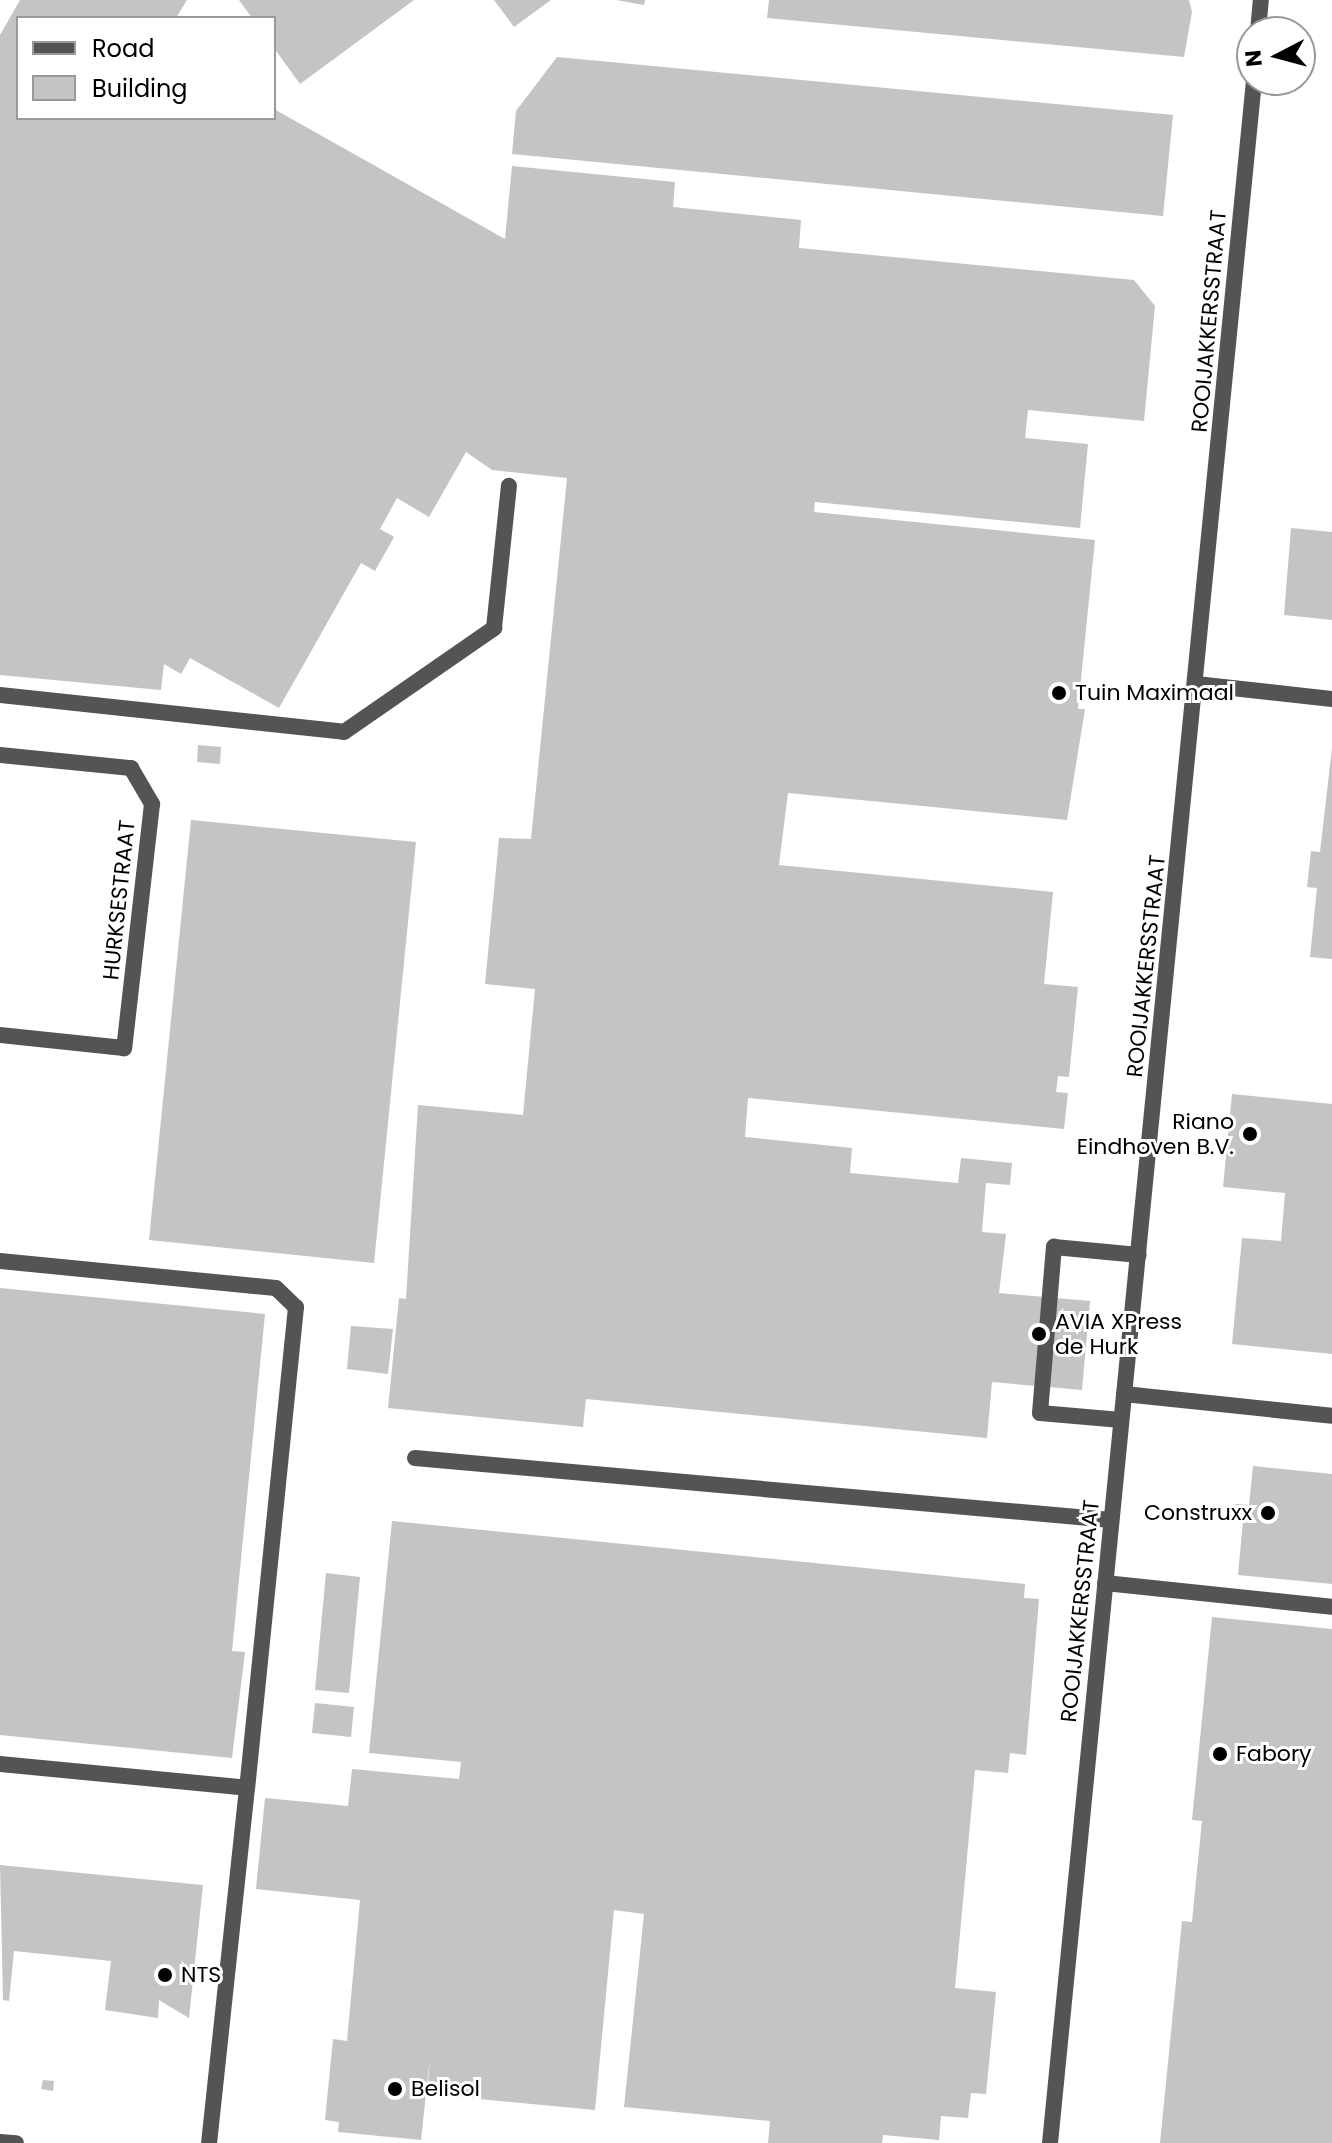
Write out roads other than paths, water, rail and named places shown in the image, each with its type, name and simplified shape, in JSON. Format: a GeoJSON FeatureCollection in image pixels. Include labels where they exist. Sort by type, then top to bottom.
{"type":"FeatureCollection","features":[{"type":"Feature","properties":{"kind":"street","name":"ROOIJAKKERSSTRAAT"},"geometry":{"type":"LineString","coordinates":[[1050,2143],[1252,96]]}},
{"type":"Feature","properties":{"kind":"street"},"geometry":{"type":"LineString","coordinates":[[0,695],[344,732],[494,628],[509,486]]}},
{"type":"Feature","properties":{"kind":"street"},"geometry":{"type":"LineString","coordinates":[[1196,684],[1332,699]]}},
{"type":"Feature","properties":{"kind":"street","name":"HURKSESTRAAT"},"geometry":{"type":"LineString","coordinates":[[0,755],[131,768],[152,804],[124,1048],[0,1035]]}},
{"type":"Feature","properties":{"kind":"street"},"geometry":{"type":"LineString","coordinates":[[1121,1420],[1040,1413],[1054,1247],[1139,1255]]}},
{"type":"Feature","properties":{"kind":"street"},"geometry":{"type":"LineString","coordinates":[[0,1261],[276,1288],[296,1307],[209,2143]]}},
{"type":"Feature","properties":{"kind":"street"},"geometry":{"type":"LineString","coordinates":[[1124,1394],[1332,1416]]}},
{"type":"Feature","properties":{"kind":"street"},"geometry":{"type":"LineString","coordinates":[[415,1458],[1111,1520]]}},
{"type":"Feature","properties":{"kind":"street"},"geometry":{"type":"LineString","coordinates":[[1105,1583],[1332,1607]]}},
{"type":"Feature","properties":{"kind":"street"},"geometry":{"type":"LineString","coordinates":[[0,1764],[247,1788]]}},
{"type":"Feature","properties":{"kind":"street"},"geometry":{"type":"LineString","coordinates":[[0,2142],[16,2143]]}},
{"type":"Feature","properties":{"kind":"place","name":"Tuin Maximaal"},"geometry":{"type":"Point","coordinates":[1059,693]}},
{"type":"Feature","properties":{"kind":"place","name":"Riano Eindhoven B.V."},"geometry":{"type":"Point","coordinates":[1250,1134]}},
{"type":"Feature","properties":{"kind":"place","name":"AVIA XPress de Hurk"},"geometry":{"type":"Point","coordinates":[1039,1334]}},
{"type":"Feature","properties":{"kind":"place","name":"Construxx"},"geometry":{"type":"Point","coordinates":[1268,1513]}},
{"type":"Feature","properties":{"kind":"place","name":"Fabory"},"geometry":{"type":"Point","coordinates":[1220,1754]}},
{"type":"Feature","properties":{"kind":"place","name":"NTS"},"geometry":{"type":"Point","coordinates":[165,1975]}},
{"type":"Feature","properties":{"kind":"place","name":"Belisol"},"geometry":{"type":"Point","coordinates":[395,2089]}}]}
